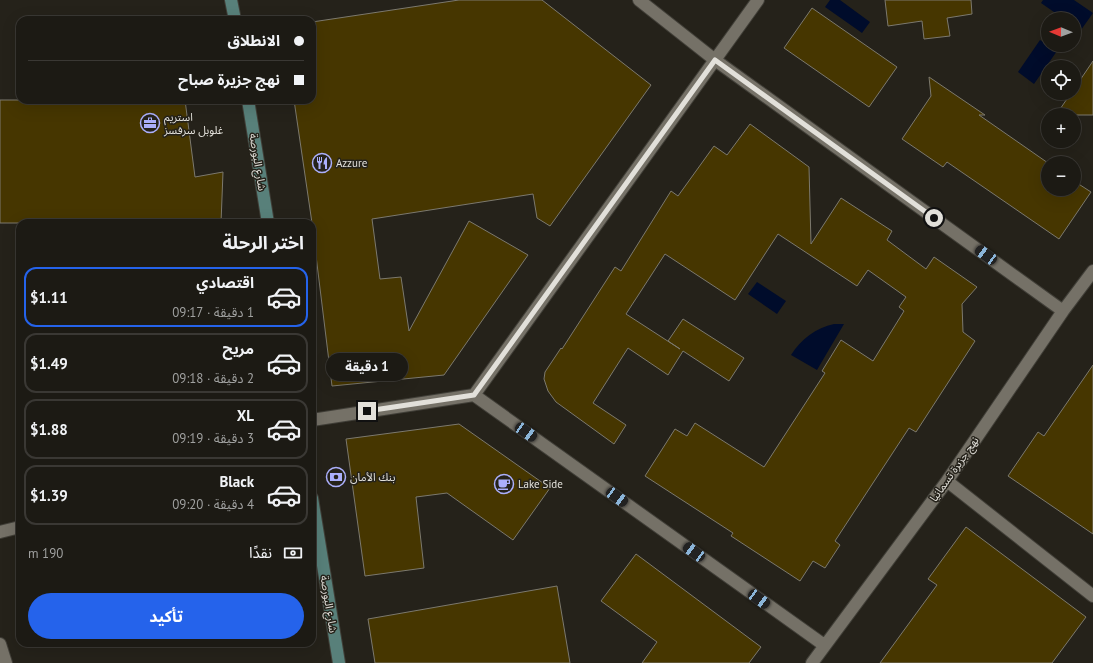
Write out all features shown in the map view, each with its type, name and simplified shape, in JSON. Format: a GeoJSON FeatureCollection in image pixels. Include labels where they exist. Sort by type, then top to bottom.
{"type":"FeatureCollection","features":[{"type":"Feature","properties":{"kind":"street"},"geometry":{"type":"LineString","coordinates":[[231,0],[234,16]]}},
{"type":"Feature","properties":{"kind":"street"},"geometry":{"type":"LineString","coordinates":[[639,0],[715,60],[1063,311]]}},
{"type":"Feature","properties":{"kind":"street"},"geometry":{"type":"LineString","coordinates":[[474,395],[758,0]]}},
{"type":"Feature","properties":{"kind":"street","name":"شارع البورصة"},"geometry":{"type":"LineString","coordinates":[[249,104],[267,219]]}},
{"type":"Feature","properties":{"kind":"street","name":"نهج جزيرة تسمانيا"},"geometry":{"type":"LineString","coordinates":[[812,663],[947,481],[1063,311],[1093,271]]}},
{"type":"Feature","properties":{"kind":"street"},"geometry":{"type":"LineString","coordinates":[[316,419],[474,395],[824,645]]}},
{"type":"Feature","properties":{"kind":"street"},"geometry":{"type":"LineString","coordinates":[[947,481],[1093,596]]}},
{"type":"Feature","properties":{"kind":"street","name":"شارع البورصة"},"geometry":{"type":"LineString","coordinates":[[316,522],[339,663]]}},
{"type":"Feature","properties":{"kind":"street"},"geometry":{"type":"LineString","coordinates":[[0,532],[16,528]]}},
{"type":"Feature","properties":{"kind":"street"},"geometry":{"type":"LineString","coordinates":[[0,644],[6,663]]}},
{"type":"Feature","properties":{"kind":"water"},"geometry":{"type":"Polygon","coordinates":[[[830,0],[840,0],[870,22],[862,33],[825,7],[830,0]]]}},
{"type":"Feature","properties":{"kind":"water"},"geometry":{"type":"Polygon","coordinates":[[[1043,0],[1074,0],[1093,13],[1081,30],[1081,12],[1054,12],[1041,3],[1043,0]]]}},
{"type":"Feature","properties":{"kind":"water"},"geometry":{"type":"Polygon","coordinates":[[[1040,40],[1041,52],[1056,52],[1051,60],[1041,60],[1041,74],[1034,84],[1018,72],[1040,40]]]}},
{"type":"Feature","properties":{"kind":"water"},"geometry":{"type":"Polygon","coordinates":[[[757,282],[786,301],[777,314],[748,294],[757,282]]]}},
{"type":"Feature","properties":{"kind":"water"},"geometry":{"type":"Polygon","coordinates":[[[834,324],[844,324],[817,370],[791,355],[804,339],[815,331],[834,324]]]}},
{"type":"Feature","properties":{"kind":"building"},"geometry":{"type":"Polygon","coordinates":[[[459,0],[542,0],[651,85],[550,226],[537,218],[533,194],[372,219],[380,279],[401,277],[409,331],[469,221],[528,255],[444,375],[332,386],[316,256],[316,219],[311,219],[295,104],[316,104],[316,21],[459,0]]]}},
{"type":"Feature","properties":{"kind":"building"},"geometry":{"type":"Polygon","coordinates":[[[885,0],[971,0],[972,14],[947,18],[950,36],[924,39],[922,21],[888,26],[885,0]]]}},
{"type":"Feature","properties":{"kind":"building"},"geometry":{"type":"Polygon","coordinates":[[[812,8],[897,67],[869,107],[784,48],[812,8]]]}},
{"type":"Feature","properties":{"kind":"building"},"geometry":{"type":"Polygon","coordinates":[[[1093,61],[1093,115],[1081,115],[1081,108],[1061,108],[1066,100],[1081,100],[1081,79],[1093,61]]]}},
{"type":"Feature","properties":{"kind":"building"},"geometry":{"type":"Polygon","coordinates":[[[929,77],[985,115],[979,115],[1041,158],[1041,196],[1081,196],[1081,186],[1091,192],[1059,239],[947,162],[943,167],[902,139],[931,96],[929,77]]]}},
{"type":"Feature","properties":{"kind":"building"},"geometry":{"type":"Polygon","coordinates":[[[0,100],[16,100],[16,104],[186,104],[195,177],[223,172],[221,219],[16,219],[16,223],[0,223],[0,100]]]}},
{"type":"Feature","properties":{"kind":"building"},"geometry":{"type":"Polygon","coordinates":[[[750,124],[809,167],[811,244],[841,198],[892,231],[887,240],[926,269],[934,257],[977,287],[962,304],[963,332],[975,341],[916,432],[909,428],[835,541],[840,545],[825,568],[813,561],[800,581],[731,536],[733,533],[645,476],[675,429],[687,436],[695,423],[764,467],[825,373],[822,371],[841,340],[873,361],[904,311],[899,307],[906,297],[868,270],[857,286],[778,234],[735,300],[665,254],[626,314],[680,349],[668,341],[683,319],[744,358],[729,381],[683,351],[668,375],[628,348],[593,403],[626,425],[614,444],[556,402],[548,391],[544,379],[545,372],[561,348],[562,349],[615,267],[621,271],[671,191],[678,196],[714,146],[727,155],[750,124]]]}},
{"type":"Feature","properties":{"kind":"building"},"geometry":{"type":"Polygon","coordinates":[[[1093,365],[1093,534],[1008,476],[1038,432],[1044,436],[1093,365]]]}},
{"type":"Feature","properties":{"kind":"building"},"geometry":{"type":"Polygon","coordinates":[[[459,424],[550,488],[513,540],[447,493],[416,497],[424,568],[365,576],[346,439],[459,424]]]}},
{"type":"Feature","properties":{"kind":"building"},"geometry":{"type":"Polygon","coordinates":[[[966,527],[1086,617],[1052,663],[880,663],[937,585],[928,579],[966,527]]]}},
{"type":"Feature","properties":{"kind":"building"},"geometry":{"type":"Polygon","coordinates":[[[636,554],[761,647],[749,663],[642,663],[657,642],[601,601],[636,554]]]}},
{"type":"Feature","properties":{"kind":"building"},"geometry":{"type":"Polygon","coordinates":[[[557,586],[570,663],[375,663],[368,619],[557,586]]]}},
{"type":"Feature","properties":{"kind":"place","name":"استريم غلوبل سرفسز"},"geometry":{"type":"Point","coordinates":[150,123]}},
{"type":"Feature","properties":{"kind":"place","name":"Azzure"},"geometry":{"type":"Point","coordinates":[322,163]}},
{"type":"Feature","properties":{"kind":"place","name":"بنك الأمان"},"geometry":{"type":"Point","coordinates":[336,477]}},
{"type":"Feature","properties":{"kind":"place","name":"Lake Side"},"geometry":{"type":"Point","coordinates":[504,484]}},
{"type":"Feature","properties":{"kind":"route"},"geometry":{"type":"LineString","coordinates":[[367,411],[474,395],[715,60],[934,218]]}}]}
